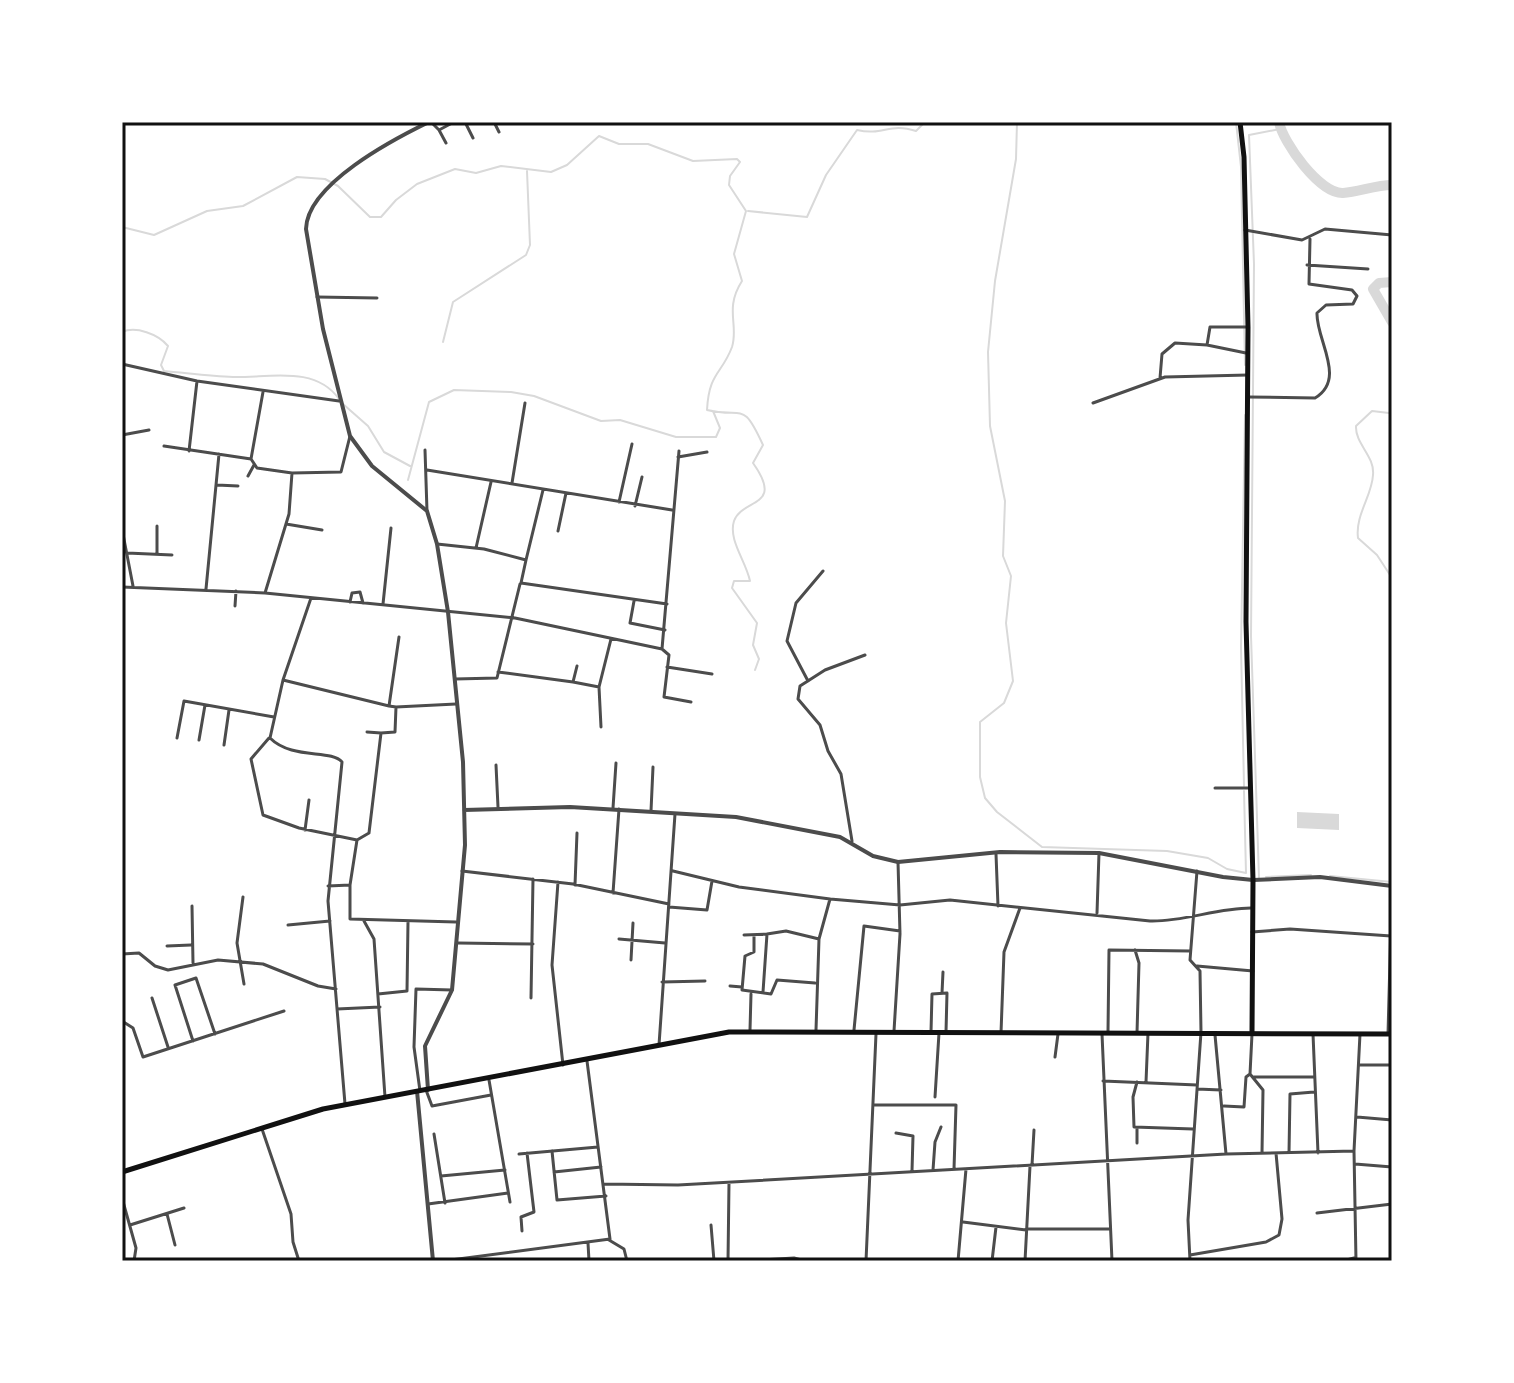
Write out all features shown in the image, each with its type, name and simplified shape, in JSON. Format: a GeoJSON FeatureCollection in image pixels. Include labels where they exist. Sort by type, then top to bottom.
{"type":"FeatureCollection","features":[{"type":"Feature","properties":{"kind":"main road"},"geometry":{"type":"LineString","coordinates":[[1240,122],[1248,230],[1246,375],[1252,397],[1246,622],[1253,880],[1252,1033]]}},
{"type":"Feature","properties":{"kind":"main road"},"geometry":{"type":"LineString","coordinates":[[122,1172],[345,1104],[750,1030],[1390,1034]]}},
{"type":"Feature","properties":{"kind":"street"},"geometry":{"type":"LineString","coordinates":[[427,511],[372,466],[350,436],[338,398],[317,297],[307,222],[309,214],[364,156],[430,122],[446,143]]}},
{"type":"Feature","properties":{"kind":"street"},"geometry":{"type":"LineString","coordinates":[[439,130],[454,122]]}},
{"type":"Feature","properties":{"kind":"street"},"geometry":{"type":"LineString","coordinates":[[465,122],[473,138]]}},
{"type":"Feature","properties":{"kind":"street"},"geometry":{"type":"LineString","coordinates":[[494,122],[499,132]]}},
{"type":"Feature","properties":{"kind":"street"},"geometry":{"type":"LineString","coordinates":[[1248,230],[1310,239],[1325,229],[1392,235]]}},
{"type":"Feature","properties":{"kind":"street"},"geometry":{"type":"LineString","coordinates":[[1252,397],[1315,398],[1324,389],[1331,363],[1318,332],[1317,313],[1326,305],[1353,304],[1357,296],[1352,290],[1309,284],[1307,265],[1310,239]]}},
{"type":"Feature","properties":{"kind":"street"},"geometry":{"type":"LineString","coordinates":[[1307,265],[1368,269]]}},
{"type":"Feature","properties":{"kind":"street"},"geometry":{"type":"LineString","coordinates":[[317,297],[377,298]]}},
{"type":"Feature","properties":{"kind":"street"},"geometry":{"type":"LineString","coordinates":[[1207,345],[1210,327],[1246,326]]}},
{"type":"Feature","properties":{"kind":"street"},"geometry":{"type":"LineString","coordinates":[[1160,378],[1162,354],[1183,342],[1246,353]]}},
{"type":"Feature","properties":{"kind":"street"},"geometry":{"type":"LineString","coordinates":[[122,364],[197,381],[338,398]]}},
{"type":"Feature","properties":{"kind":"street"},"geometry":{"type":"LineString","coordinates":[[1093,403],[1160,378],[1246,375]]}},
{"type":"Feature","properties":{"kind":"street"},"geometry":{"type":"LineString","coordinates":[[189,451],[197,381]]}},
{"type":"Feature","properties":{"kind":"street"},"geometry":{"type":"LineString","coordinates":[[264,390],[251,459],[254,465],[269,472],[341,472],[350,436]]}},
{"type":"Feature","properties":{"kind":"street"},"geometry":{"type":"LineString","coordinates":[[512,483],[525,403]]}},
{"type":"Feature","properties":{"kind":"street"},"geometry":{"type":"LineString","coordinates":[[122,435],[149,430]]}},
{"type":"Feature","properties":{"kind":"street"},"geometry":{"type":"LineString","coordinates":[[619,502],[632,444]]}},
{"type":"Feature","properties":{"kind":"street"},"geometry":{"type":"LineString","coordinates":[[164,446],[251,459]]}},
{"type":"Feature","properties":{"kind":"street"},"geometry":{"type":"LineString","coordinates":[[425,450],[427,511],[437,544],[448,612],[458,704],[464,810],[458,943],[452,990],[425,1046],[423,1091],[433,1261]]}},
{"type":"Feature","properties":{"kind":"street"},"geometry":{"type":"LineString","coordinates":[[662,649],[679,451]]}},
{"type":"Feature","properties":{"kind":"street"},"geometry":{"type":"LineString","coordinates":[[678,457],[707,452]]}},
{"type":"Feature","properties":{"kind":"street"},"geometry":{"type":"LineString","coordinates":[[206,589],[204,573],[219,454]]}},
{"type":"Feature","properties":{"kind":"street"},"geometry":{"type":"LineString","coordinates":[[248,476],[254,465]]}},
{"type":"Feature","properties":{"kind":"street"},"geometry":{"type":"LineString","coordinates":[[427,470],[672,510]]}},
{"type":"Feature","properties":{"kind":"street"},"geometry":{"type":"LineString","coordinates":[[265,593],[286,524],[292,473]]}},
{"type":"Feature","properties":{"kind":"street"},"geometry":{"type":"LineString","coordinates":[[635,506],[642,477]]}},
{"type":"Feature","properties":{"kind":"street"},"geometry":{"type":"LineString","coordinates":[[476,548],[491,480]]}},
{"type":"Feature","properties":{"kind":"street"},"geometry":{"type":"LineString","coordinates":[[217,485],[238,486]]}},
{"type":"Feature","properties":{"kind":"street"},"geometry":{"type":"LineString","coordinates":[[455,679],[496,679],[515,618],[543,489]]}},
{"type":"Feature","properties":{"kind":"street"},"geometry":{"type":"LineString","coordinates":[[558,531],[566,493]]}},
{"type":"Feature","properties":{"kind":"street"},"geometry":{"type":"LineString","coordinates":[[286,524],[322,530]]}},
{"type":"Feature","properties":{"kind":"street"},"geometry":{"type":"LineString","coordinates":[[157,526],[157,554]]}},
{"type":"Feature","properties":{"kind":"street"},"geometry":{"type":"LineString","coordinates":[[383,604],[391,528]]}},
{"type":"Feature","properties":{"kind":"street"},"geometry":{"type":"LineString","coordinates":[[122,529],[133,586]]}},
{"type":"Feature","properties":{"kind":"street"},"geometry":{"type":"LineString","coordinates":[[437,544],[476,548],[526,560]]}},
{"type":"Feature","properties":{"kind":"street"},"geometry":{"type":"LineString","coordinates":[[127,553],[172,555]]}},
{"type":"Feature","properties":{"kind":"street"},"geometry":{"type":"LineString","coordinates":[[808,681],[787,641],[796,603],[823,571]]}},
{"type":"Feature","properties":{"kind":"street"},"geometry":{"type":"LineString","coordinates":[[521,583],[667,604]]}},
{"type":"Feature","properties":{"kind":"street"},"geometry":{"type":"LineString","coordinates":[[122,587],[265,593],[515,618],[669,652],[664,697],[691,702]]}},
{"type":"Feature","properties":{"kind":"street"},"geometry":{"type":"LineString","coordinates":[[235,606],[236,591]]}},
{"type":"Feature","properties":{"kind":"street"},"geometry":{"type":"LineString","coordinates":[[350,602],[352,593],[360,592],[363,603]]}},
{"type":"Feature","properties":{"kind":"street"},"geometry":{"type":"LineString","coordinates":[[311,598],[283,680],[270,738],[251,759],[261,809],[270,820],[333,837],[357,840],[369,833],[381,733]]}},
{"type":"Feature","properties":{"kind":"street"},"geometry":{"type":"LineString","coordinates":[[634,601],[630,623],[665,630]]}},
{"type":"Feature","properties":{"kind":"street"},"geometry":{"type":"LineString","coordinates":[[389,706],[399,637]]}},
{"type":"Feature","properties":{"kind":"street"},"geometry":{"type":"LineString","coordinates":[[601,727],[599,687],[611,639]]}},
{"type":"Feature","properties":{"kind":"street"},"geometry":{"type":"LineString","coordinates":[[852,841],[841,774],[828,751],[820,725],[798,699],[800,686],[865,655]]}},
{"type":"Feature","properties":{"kind":"street"},"geometry":{"type":"LineString","coordinates":[[573,682],[577,666]]}},
{"type":"Feature","properties":{"kind":"street"},"geometry":{"type":"LineString","coordinates":[[667,667],[712,674]]}},
{"type":"Feature","properties":{"kind":"street"},"geometry":{"type":"LineString","coordinates":[[498,672],[599,687]]}},
{"type":"Feature","properties":{"kind":"street"},"geometry":{"type":"LineString","coordinates":[[283,680],[396,707],[458,704]]}},
{"type":"Feature","properties":{"kind":"street"},"geometry":{"type":"LineString","coordinates":[[177,738],[183,701],[274,717]]}},
{"type":"Feature","properties":{"kind":"street"},"geometry":{"type":"LineString","coordinates":[[199,740],[205,705]]}},
{"type":"Feature","properties":{"kind":"street"},"geometry":{"type":"LineString","coordinates":[[367,732],[395,732],[396,707]]}},
{"type":"Feature","properties":{"kind":"street"},"geometry":{"type":"LineString","coordinates":[[224,745],[229,710]]}},
{"type":"Feature","properties":{"kind":"street"},"geometry":{"type":"LineString","coordinates":[[270,738],[286,750],[341,759],[342,782],[328,886],[345,1104]]}},
{"type":"Feature","properties":{"kind":"street"},"geometry":{"type":"LineString","coordinates":[[613,893],[616,763]]}},
{"type":"Feature","properties":{"kind":"street"},"geometry":{"type":"LineString","coordinates":[[496,765],[498,807]]}},
{"type":"Feature","properties":{"kind":"street"},"geometry":{"type":"LineString","coordinates":[[651,811],[653,767]]}},
{"type":"Feature","properties":{"kind":"street"},"geometry":{"type":"LineString","coordinates":[[1215,788],[1250,788]]}},
{"type":"Feature","properties":{"kind":"street"},"geometry":{"type":"LineString","coordinates":[[305,830],[309,800]]}},
{"type":"Feature","properties":{"kind":"street"},"geometry":{"type":"LineString","coordinates":[[464,810],[498,807],[616,808],[746,818],[852,841],[873,856],[898,862],[996,852],[1099,853],[1253,880],[1320,877],[1392,886],[1390,1034]]}},
{"type":"Feature","properties":{"kind":"street"},"geometry":{"type":"LineString","coordinates":[[659,1045],[675,812]]}},
{"type":"Feature","properties":{"kind":"street"},"geometry":{"type":"LineString","coordinates":[[575,885],[577,833]]}},
{"type":"Feature","properties":{"kind":"street"},"geometry":{"type":"LineString","coordinates":[[357,840],[349,918],[364,921],[458,922]]}},
{"type":"Feature","properties":{"kind":"street"},"geometry":{"type":"LineString","coordinates":[[996,852],[998,906]]}},
{"type":"Feature","properties":{"kind":"street"},"geometry":{"type":"LineString","coordinates":[[1097,915],[1099,853]]}},
{"type":"Feature","properties":{"kind":"street"},"geometry":{"type":"LineString","coordinates":[[894,1031],[900,931],[898,862]]}},
{"type":"Feature","properties":{"kind":"street"},"geometry":{"type":"LineString","coordinates":[[462,871],[558,882],[669,906],[707,910],[712,880]]}},
{"type":"Feature","properties":{"kind":"street"},"geometry":{"type":"LineString","coordinates":[[673,871],[830,899],[900,905],[950,900],[1161,921],[1218,909],[1252,908]]}},
{"type":"Feature","properties":{"kind":"street"},"geometry":{"type":"LineString","coordinates":[[1190,1261],[1190,1156],[1201,1032],[1200,971],[1190,962],[1197,871]]}},
{"type":"Feature","properties":{"kind":"street"},"geometry":{"type":"LineString","coordinates":[[531,998],[533,879]]}},
{"type":"Feature","properties":{"kind":"street"},"geometry":{"type":"LineString","coordinates":[[558,882],[552,965],[563,1065]]}},
{"type":"Feature","properties":{"kind":"street"},"geometry":{"type":"LineString","coordinates":[[328,886],[350,885]]}},
{"type":"Feature","properties":{"kind":"street"},"geometry":{"type":"LineString","coordinates":[[243,897],[237,943],[244,984]]}},
{"type":"Feature","properties":{"kind":"street"},"geometry":{"type":"LineString","coordinates":[[816,1030],[815,983],[819,939],[830,899]]}},
{"type":"Feature","properties":{"kind":"street"},"geometry":{"type":"LineString","coordinates":[[192,906],[193,963]]}},
{"type":"Feature","properties":{"kind":"street"},"geometry":{"type":"LineString","coordinates":[[1001,1033],[1004,952],[1020,908]]}},
{"type":"Feature","properties":{"kind":"street"},"geometry":{"type":"LineString","coordinates":[[288,925],[330,921]]}},
{"type":"Feature","properties":{"kind":"street"},"geometry":{"type":"LineString","coordinates":[[364,921],[374,939],[385,1097]]}},
{"type":"Feature","properties":{"kind":"street"},"geometry":{"type":"LineString","coordinates":[[378,994],[407,991],[408,922]]}},
{"type":"Feature","properties":{"kind":"street"},"geometry":{"type":"LineString","coordinates":[[631,960],[633,923]]}},
{"type":"Feature","properties":{"kind":"street"},"geometry":{"type":"LineString","coordinates":[[854,1030],[864,926],[900,931]]}},
{"type":"Feature","properties":{"kind":"street"},"geometry":{"type":"LineString","coordinates":[[1252,932],[1290,929],[1391,936]]}},
{"type":"Feature","properties":{"kind":"street"},"geometry":{"type":"LineString","coordinates":[[744,935],[786,931],[819,939]]}},
{"type":"Feature","properties":{"kind":"street"},"geometry":{"type":"LineString","coordinates":[[763,994],[767,934]]}},
{"type":"Feature","properties":{"kind":"street"},"geometry":{"type":"LineString","coordinates":[[742,987],[745,956],[753,953],[754,935]]}},
{"type":"Feature","properties":{"kind":"street"},"geometry":{"type":"LineString","coordinates":[[619,939],[665,943]]}},
{"type":"Feature","properties":{"kind":"street"},"geometry":{"type":"LineString","coordinates":[[458,943],[533,944]]}},
{"type":"Feature","properties":{"kind":"street"},"geometry":{"type":"LineString","coordinates":[[167,946],[191,945]]}},
{"type":"Feature","properties":{"kind":"street"},"geometry":{"type":"LineString","coordinates":[[1135,950],[1139,963],[1137,1033]]}},
{"type":"Feature","properties":{"kind":"street"},"geometry":{"type":"LineString","coordinates":[[1112,1261],[1103,1081],[1109,951],[1190,951]]}},
{"type":"Feature","properties":{"kind":"street"},"geometry":{"type":"LineString","coordinates":[[122,954],[139,953],[165,970],[193,963],[239,960],[276,967],[318,986],[336,989]]}},
{"type":"Feature","properties":{"kind":"street"},"geometry":{"type":"LineString","coordinates":[[1196,966],[1253,971]]}},
{"type":"Feature","properties":{"kind":"street"},"geometry":{"type":"LineString","coordinates":[[942,993],[943,972]]}},
{"type":"Feature","properties":{"kind":"street"},"geometry":{"type":"LineString","coordinates":[[193,1042],[175,985],[196,978],[215,1034]]}},
{"type":"Feature","properties":{"kind":"street"},"geometry":{"type":"LineString","coordinates":[[730,986],[742,987],[751,994],[772,994],[777,980],[815,983]]}},
{"type":"Feature","properties":{"kind":"street"},"geometry":{"type":"LineString","coordinates":[[662,982],[705,981]]}},
{"type":"Feature","properties":{"kind":"street"},"geometry":{"type":"LineString","coordinates":[[452,990],[416,989],[414,1047],[423,1091],[432,1106],[491,1095]]}},
{"type":"Feature","properties":{"kind":"street"},"geometry":{"type":"LineString","coordinates":[[931,1032],[932,994],[942,993],[948,994],[946,1032]]}},
{"type":"Feature","properties":{"kind":"street"},"geometry":{"type":"LineString","coordinates":[[750,1030],[751,994]]}},
{"type":"Feature","properties":{"kind":"street"},"geometry":{"type":"LineString","coordinates":[[152,998],[169,1049]]}},
{"type":"Feature","properties":{"kind":"street"},"geometry":{"type":"LineString","coordinates":[[337,1009],[380,1007]]}},
{"type":"Feature","properties":{"kind":"street"},"geometry":{"type":"LineString","coordinates":[[122,1021],[133,1028],[143,1057],[284,1011]]}},
{"type":"Feature","properties":{"kind":"street"},"geometry":{"type":"LineString","coordinates":[[866,1261],[877,1030]]}},
{"type":"Feature","properties":{"kind":"street"},"geometry":{"type":"LineString","coordinates":[[935,1097],[939,1032]]}},
{"type":"Feature","properties":{"kind":"street"},"geometry":{"type":"LineString","coordinates":[[1146,1082],[1148,1033]]}},
{"type":"Feature","properties":{"kind":"street"},"geometry":{"type":"LineString","coordinates":[[1215,1033],[1223,1090],[1226,1154]]}},
{"type":"Feature","properties":{"kind":"street"},"geometry":{"type":"LineString","coordinates":[[1252,1033],[1252,1075],[1263,1090],[1262,1153]]}},
{"type":"Feature","properties":{"kind":"street"},"geometry":{"type":"LineString","coordinates":[[1055,1057],[1058,1034]]}},
{"type":"Feature","properties":{"kind":"street"},"geometry":{"type":"LineString","coordinates":[[1313,1034],[1318,1153]]}},
{"type":"Feature","properties":{"kind":"street"},"geometry":{"type":"LineString","coordinates":[[1343,1261],[1355,1259],[1354,1151],[1360,1034]]}},
{"type":"Feature","properties":{"kind":"street"},"geometry":{"type":"LineString","coordinates":[[587,1061],[609,1240]]}},
{"type":"Feature","properties":{"kind":"street"},"geometry":{"type":"LineString","coordinates":[[1359,1065],[1392,1065]]}},
{"type":"Feature","properties":{"kind":"street"},"geometry":{"type":"LineString","coordinates":[[1224,1106],[1244,1107],[1246,1077],[1252,1075],[1313,1077]]}},
{"type":"Feature","properties":{"kind":"street"},"geometry":{"type":"LineString","coordinates":[[489,1080],[510,1202]]}},
{"type":"Feature","properties":{"kind":"street"},"geometry":{"type":"LineString","coordinates":[[1103,1081],[1223,1090]]}},
{"type":"Feature","properties":{"kind":"street"},"geometry":{"type":"LineString","coordinates":[[1137,1082],[1133,1097],[1137,1143]]}},
{"type":"Feature","properties":{"kind":"street"},"geometry":{"type":"LineString","coordinates":[[1289,1153],[1290,1095],[1314,1092]]}},
{"type":"Feature","properties":{"kind":"street"},"geometry":{"type":"LineString","coordinates":[[873,1105],[956,1105],[954,1169]]}},
{"type":"Feature","properties":{"kind":"street"},"geometry":{"type":"LineString","coordinates":[[1357,1117],[1392,1120]]}},
{"type":"Feature","properties":{"kind":"street"},"geometry":{"type":"LineString","coordinates":[[933,1170],[935,1142],[941,1127]]}},
{"type":"Feature","properties":{"kind":"street"},"geometry":{"type":"LineString","coordinates":[[1137,1128],[1193,1129]]}},
{"type":"Feature","properties":{"kind":"street"},"geometry":{"type":"LineString","coordinates":[[262,1129],[291,1214],[293,1242],[299,1261]]}},
{"type":"Feature","properties":{"kind":"street"},"geometry":{"type":"LineString","coordinates":[[1025,1261],[1034,1130]]}},
{"type":"Feature","properties":{"kind":"street"},"geometry":{"type":"LineString","coordinates":[[896,1133],[913,1136],[912,1171]]}},
{"type":"Feature","properties":{"kind":"street"},"geometry":{"type":"LineString","coordinates":[[434,1134],[445,1203]]}},
{"type":"Feature","properties":{"kind":"street"},"geometry":{"type":"LineString","coordinates":[[519,1154],[598,1147]]}},
{"type":"Feature","properties":{"kind":"street"},"geometry":{"type":"LineString","coordinates":[[552,1151],[557,1200],[606,1196]]}},
{"type":"Feature","properties":{"kind":"street"},"geometry":{"type":"LineString","coordinates":[[604,1184],[729,1183],[1226,1154],[1354,1151]]}},
{"type":"Feature","properties":{"kind":"street"},"geometry":{"type":"LineString","coordinates":[[522,1231],[521,1217],[534,1212],[527,1153]]}},
{"type":"Feature","properties":{"kind":"street"},"geometry":{"type":"LineString","coordinates":[[1190,1255],[1266,1242],[1279,1235],[1282,1219],[1276,1153]]}},
{"type":"Feature","properties":{"kind":"street"},"geometry":{"type":"LineString","coordinates":[[1355,1164],[1392,1167]]}},
{"type":"Feature","properties":{"kind":"street"},"geometry":{"type":"LineString","coordinates":[[554,1172],[601,1167]]}},
{"type":"Feature","properties":{"kind":"street"},"geometry":{"type":"LineString","coordinates":[[958,1261],[966,1169]]}},
{"type":"Feature","properties":{"kind":"street"},"geometry":{"type":"LineString","coordinates":[[441,1176],[505,1170]]}},
{"type":"Feature","properties":{"kind":"street"},"geometry":{"type":"LineString","coordinates":[[728,1261],[729,1183]]}},
{"type":"Feature","properties":{"kind":"street"},"geometry":{"type":"LineString","coordinates":[[428,1204],[508,1193]]}},
{"type":"Feature","properties":{"kind":"street"},"geometry":{"type":"LineString","coordinates":[[122,1198],[136,1259]]}},
{"type":"Feature","properties":{"kind":"street"},"geometry":{"type":"LineString","coordinates":[[1317,1213],[1392,1204]]}},
{"type":"Feature","properties":{"kind":"street"},"geometry":{"type":"LineString","coordinates":[[130,1225],[184,1208]]}},
{"type":"Feature","properties":{"kind":"street"},"geometry":{"type":"LineString","coordinates":[[167,1214],[175,1245]]}},
{"type":"Feature","properties":{"kind":"street"},"geometry":{"type":"LineString","coordinates":[[963,1222],[1026,1230],[1110,1229]]}},
{"type":"Feature","properties":{"kind":"street"},"geometry":{"type":"LineString","coordinates":[[711,1225],[714,1261]]}},
{"type":"Feature","properties":{"kind":"street"},"geometry":{"type":"LineString","coordinates":[[992,1261],[996,1227]]}},
{"type":"Feature","properties":{"kind":"street"},"geometry":{"type":"LineString","coordinates":[[443,1261],[609,1240],[624,1249],[627,1261]]}},
{"type":"Feature","properties":{"kind":"street"},"geometry":{"type":"LineString","coordinates":[[588,1243],[589,1261]]}},
{"type":"Feature","properties":{"kind":"street"},"geometry":{"type":"LineString","coordinates":[[745,1261],[794,1258],[805,1261]]}},
{"type":"Feature","properties":{"kind":"shaded area"},"geometry":{"type":"Polygon","coordinates":[[[1297,812],[1339,814],[1339,830],[1297,828],[1297,812]]]}},
{"type":"Feature","properties":{"kind":"waterway"},"geometry":{"type":"LineString","coordinates":[[748,211],[807,217],[826,175],[857,130],[899,128],[916,131],[925,122]]}},
{"type":"Feature","properties":{"kind":"waterway"},"geometry":{"type":"LineString","coordinates":[[1017,122],[1016,159],[995,281],[988,352],[990,426],[1005,501],[1003,556],[1011,576],[1006,623],[1013,681],[1004,703],[980,722],[980,777],[985,798],[997,812],[1042,847],[1167,851],[1208,858],[1227,869],[1246,873],[1244,791]]}},
{"type":"Feature","properties":{"kind":"waterway"},"geometry":{"type":"LineString","coordinates":[[1236,122],[1241,167],[1245,365]]}},
{"type":"Feature","properties":{"kind":"waterway"},"geometry":{"type":"LineString","coordinates":[[1279,122],[1287,142],[1304,166],[1334,191],[1343,193],[1392,185]]}},
{"type":"Feature","properties":{"kind":"waterway"},"geometry":{"type":"LineString","coordinates":[[1259,878],[1251,636],[1254,264],[1249,135],[1280,129]]}},
{"type":"Feature","properties":{"kind":"waterway"},"geometry":{"type":"LineString","coordinates":[[122,227],[154,235],[207,211],[243,206],[297,177],[325,179],[338,186],[370,217],[381,217],[417,184],[455,169],[476,173],[501,166],[551,172],[567,165],[599,136],[619,144],[648,144],[693,161],[737,159],[740,162],[730,176],[729,185],[746,211],[734,254],[742,281],[734,300],[732,347],[713,380],[707,410],[746,416],[763,445],[753,463],[762,477],[763,495],[738,514],[733,528],[735,543],[750,581],[734,581],[732,588],[757,623],[753,645],[759,659],[755,670]]}},
{"type":"Feature","properties":{"kind":"waterway"},"geometry":{"type":"LineString","coordinates":[[443,342],[453,302],[526,255],[530,245],[527,171]]}},
{"type":"Feature","properties":{"kind":"waterway"},"geometry":{"type":"LineString","coordinates":[[1392,282],[1379,283],[1373,289],[1392,322]]}},
{"type":"Feature","properties":{"kind":"waterway"},"geometry":{"type":"LineString","coordinates":[[122,332],[140,331],[164,342],[168,346],[161,365],[164,371],[233,377],[304,377],[329,388],[339,399]]}},
{"type":"Feature","properties":{"kind":"waterway"},"geometry":{"type":"LineString","coordinates":[[408,480],[429,402],[454,390],[534,396],[601,421],[620,420],[676,437],[716,437],[720,428],[713,411]]}},
{"type":"Feature","properties":{"kind":"waterway"},"geometry":{"type":"LineString","coordinates":[[343,404],[368,426],[384,452],[410,466]]}},
{"type":"Feature","properties":{"kind":"waterway"},"geometry":{"type":"LineString","coordinates":[[1392,409],[1389,413],[1372,411],[1356,426],[1373,468],[1370,490],[1359,521],[1358,538],[1377,555],[1392,578]]}},
{"type":"Feature","properties":{"kind":"waterway"},"geometry":{"type":"LineString","coordinates":[[1244,786],[1241,647],[1245,415]]}},
{"type":"Feature","properties":{"kind":"waterway"},"geometry":{"type":"LineString","coordinates":[[1266,877],[1311,875]]}},
{"type":"Feature","properties":{"kind":"waterway"},"geometry":{"type":"LineString","coordinates":[[1330,876],[1392,882]]}}]}
